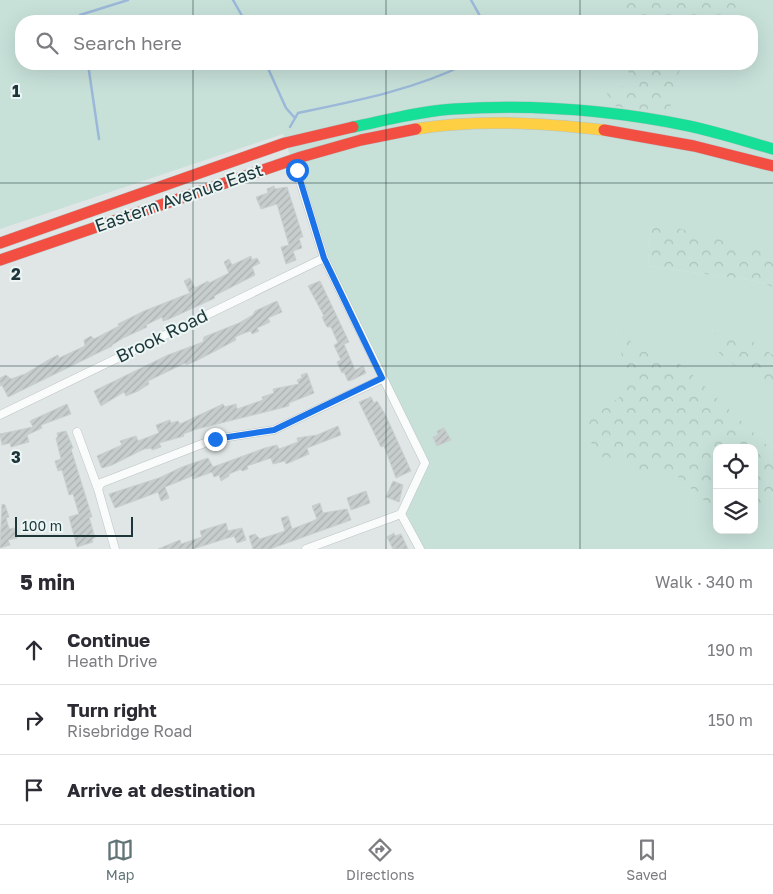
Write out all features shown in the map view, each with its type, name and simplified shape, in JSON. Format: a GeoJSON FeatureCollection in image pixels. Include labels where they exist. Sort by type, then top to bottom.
{"type":"FeatureCollection","features":[{"type":"Feature","properties":{"kind":"highway","name":"Eastern Avenue East"},"geometry":{"type":"LineString","coordinates":[[0,243],[285,143],[398,116],[454,109],[517,107],[591,110],[689,126],[773,148]]}},
{"type":"Feature","properties":{"kind":"highway","name":"Eastern Avenue East"},"geometry":{"type":"LineString","coordinates":[[0,260],[293,159],[391,133],[452,125],[507,124],[587,128],[623,132],[695,145],[773,166]]}},
{"type":"Feature","properties":{"kind":"street"},"geometry":{"type":"LineString","coordinates":[[293,159],[324,258],[425,463],[401,514],[306,549]]}},
{"type":"Feature","properties":{"kind":"street","name":"Brook Road"},"geometry":{"type":"LineString","coordinates":[[0,414],[324,258]]}},
{"type":"Feature","properties":{"kind":"street"},"geometry":{"type":"LineString","coordinates":[[98,489],[101,483],[215,439],[274,430],[382,378]]}},
{"type":"Feature","properties":{"kind":"street"},"geometry":{"type":"LineString","coordinates":[[77,432],[98,489],[115,549]]}},
{"type":"Feature","properties":{"kind":"street"},"geometry":{"type":"LineString","coordinates":[[401,514],[420,549]]}},
{"type":"Feature","properties":{"kind":"green space"},"geometry":{"type":"Polygon","coordinates":[[[0,0],[773,0],[773,255],[651,222],[648,266],[756,281],[773,287],[773,549],[420,549],[401,514],[425,463],[324,258],[283,134],[0,229],[0,0]]]}},
{"type":"Feature","properties":{"kind":"green space"},"geometry":{"type":"Polygon","coordinates":[[[625,0],[757,0],[742,15],[623,15],[625,0]]]}},
{"type":"Feature","properties":{"kind":"green space"},"geometry":{"type":"Polygon","coordinates":[[[625,70],[680,70],[675,79],[669,115],[608,105],[607,90],[618,91],[632,75],[625,70]]]}},
{"type":"Feature","properties":{"kind":"green space"},"geometry":{"type":"Polygon","coordinates":[[[651,221],[773,254],[773,287],[756,281],[648,266],[651,221]]]}},
{"type":"Feature","properties":{"kind":"green space"},"geometry":{"type":"Polygon","coordinates":[[[703,327],[725,339],[752,341],[773,355],[773,386],[747,375],[720,354],[703,327]]]}},
{"type":"Feature","properties":{"kind":"green space"},"geometry":{"type":"Polygon","coordinates":[[[623,331],[637,350],[659,354],[682,365],[773,451],[773,508],[758,507],[758,444],[713,444],[713,504],[707,503],[676,475],[638,470],[602,457],[593,448],[585,423],[621,396],[628,371],[621,353],[623,331]]]}},
{"type":"Feature","properties":{"kind":"building"},"geometry":{"type":"Polygon","coordinates":[[[274,186],[275,189],[287,187],[303,237],[299,238],[302,248],[293,251],[296,260],[286,264],[281,247],[289,245],[277,204],[261,209],[256,197],[268,193],[267,189],[274,186]]]}},
{"type":"Feature","properties":{"kind":"building"},"geometry":{"type":"Polygon","coordinates":[[[251,256],[252,260],[257,258],[260,263],[252,267],[255,275],[214,296],[215,298],[169,319],[163,321],[162,317],[112,346],[8,397],[2,385],[0,386],[0,378],[6,375],[11,379],[25,374],[58,355],[59,358],[85,346],[84,340],[91,336],[94,339],[144,311],[190,293],[184,281],[190,278],[195,288],[208,281],[209,283],[229,273],[224,262],[229,259],[232,265],[251,256]]]}},
{"type":"Feature","properties":{"kind":"building"},"geometry":{"type":"Polygon","coordinates":[[[320,281],[349,342],[344,344],[355,370],[363,366],[366,373],[352,380],[348,381],[344,372],[342,373],[337,362],[341,360],[334,345],[338,343],[331,327],[327,327],[322,317],[324,316],[308,286],[320,281]]]}},
{"type":"Feature","properties":{"kind":"building"},"geometry":{"type":"Polygon","coordinates":[[[277,301],[282,312],[268,318],[270,322],[257,328],[259,331],[252,334],[251,331],[247,332],[235,337],[236,340],[196,361],[186,365],[185,363],[148,381],[149,384],[138,391],[126,396],[124,392],[101,406],[94,391],[168,355],[203,342],[204,337],[239,323],[253,315],[255,311],[277,301]]]}},
{"type":"Feature","properties":{"kind":"building"},"geometry":{"type":"Polygon","coordinates":[[[307,373],[314,393],[289,403],[289,406],[197,429],[183,434],[184,436],[159,443],[161,447],[152,450],[151,448],[144,449],[112,465],[102,468],[101,466],[97,456],[122,445],[120,441],[136,436],[138,441],[159,433],[156,425],[170,420],[171,423],[178,421],[180,424],[223,404],[225,407],[236,404],[237,409],[263,400],[262,397],[274,393],[273,389],[299,384],[297,380],[302,378],[301,375],[307,373]]]}},
{"type":"Feature","properties":{"kind":"building"},"geometry":{"type":"Polygon","coordinates":[[[371,397],[374,403],[377,401],[386,416],[411,471],[396,478],[384,446],[381,447],[359,402],[371,397]]]}},
{"type":"Feature","properties":{"kind":"building"},"geometry":{"type":"Polygon","coordinates":[[[67,404],[71,414],[41,425],[42,428],[27,435],[29,442],[11,447],[10,443],[2,445],[0,434],[33,427],[30,421],[67,404]]]}},
{"type":"Feature","properties":{"kind":"building"},"geometry":{"type":"Polygon","coordinates":[[[338,426],[341,435],[307,448],[309,454],[286,464],[285,461],[273,464],[271,458],[247,466],[248,469],[242,471],[241,469],[229,474],[229,476],[221,481],[219,475],[214,477],[212,472],[193,479],[192,476],[165,487],[169,498],[161,501],[158,492],[115,508],[109,494],[159,478],[208,458],[213,467],[265,448],[277,445],[279,449],[298,442],[297,438],[317,435],[338,426]]]}},
{"type":"Feature","properties":{"kind":"building"},"geometry":{"type":"Polygon","coordinates":[[[444,428],[451,440],[437,446],[433,437],[438,435],[437,431],[444,428]]]}},
{"type":"Feature","properties":{"kind":"building"},"geometry":{"type":"Polygon","coordinates":[[[66,431],[73,448],[71,449],[92,517],[89,517],[95,538],[92,539],[93,542],[77,547],[69,517],[79,514],[73,494],[69,495],[62,470],[58,471],[55,461],[61,459],[56,438],[58,437],[57,433],[66,431]]]}},
{"type":"Feature","properties":{"kind":"building"},"geometry":{"type":"Polygon","coordinates":[[[393,481],[403,485],[399,502],[386,497],[393,481]]]}},
{"type":"Feature","properties":{"kind":"building"},"geometry":{"type":"Polygon","coordinates":[[[366,491],[370,503],[351,510],[347,498],[366,491]]]}},
{"type":"Feature","properties":{"kind":"building"},"geometry":{"type":"Polygon","coordinates":[[[320,503],[323,513],[347,509],[351,520],[270,549],[253,549],[249,536],[255,534],[260,539],[285,531],[281,518],[288,516],[292,529],[313,521],[317,519],[312,506],[320,503]]]}},
{"type":"Feature","properties":{"kind":"building"},"geometry":{"type":"Polygon","coordinates":[[[2,504],[5,505],[9,517],[6,518],[9,529],[14,528],[17,538],[8,540],[10,545],[0,548],[2,504]]]}},
{"type":"Feature","properties":{"kind":"building"},"geometry":{"type":"Polygon","coordinates":[[[226,523],[228,531],[242,528],[246,540],[237,543],[234,536],[193,549],[158,549],[180,540],[181,544],[202,537],[200,531],[226,523]]]}},
{"type":"Feature","properties":{"kind":"building"},"geometry":{"type":"Polygon","coordinates":[[[394,533],[395,536],[401,534],[408,549],[393,549],[387,537],[394,533]]]}},
{"type":"Feature","properties":{"kind":"waterway"},"geometry":{"type":"LineString","coordinates":[[80,15],[128,0]]}},
{"type":"Feature","properties":{"kind":"waterway"},"geometry":{"type":"LineString","coordinates":[[233,0],[242,15]]}},
{"type":"Feature","properties":{"kind":"waterway"},"geometry":{"type":"LineString","coordinates":[[471,0],[479,15]]}},
{"type":"Feature","properties":{"kind":"waterway"},"geometry":{"type":"LineString","coordinates":[[89,70],[99,139]]}},
{"type":"Feature","properties":{"kind":"waterway"},"geometry":{"type":"LineString","coordinates":[[269,70],[286,108],[294,117]]}},
{"type":"Feature","properties":{"kind":"waterway"},"geometry":{"type":"LineString","coordinates":[[290,127],[298,113],[405,88],[453,70]]}},
{"type":"Feature","properties":{"kind":"traffic: fast"},"geometry":{"type":"LineString","coordinates":[[353,127],[441,110],[513,107],[543,108],[602,112],[660,120],[710,131],[773,149]]}},
{"type":"Feature","properties":{"kind":"traffic: slow"},"geometry":{"type":"LineString","coordinates":[[416,129],[463,124],[510,123],[604,130]]}},
{"type":"Feature","properties":{"kind":"traffic: jam"},"geometry":{"type":"LineString","coordinates":[[0,243],[285,143],[353,127]]}},
{"type":"Feature","properties":{"kind":"traffic: jam"},"geometry":{"type":"LineString","coordinates":[[0,260],[301,157],[361,140],[416,129]]}},
{"type":"Feature","properties":{"kind":"traffic: jam"},"geometry":{"type":"LineString","coordinates":[[604,130],[694,146],[773,166]]}},
{"type":"Feature","properties":{"kind":"route"},"geometry":{"type":"LineString","coordinates":[[215,439],[274,430],[382,378],[324,258],[297,170]]}}]}
